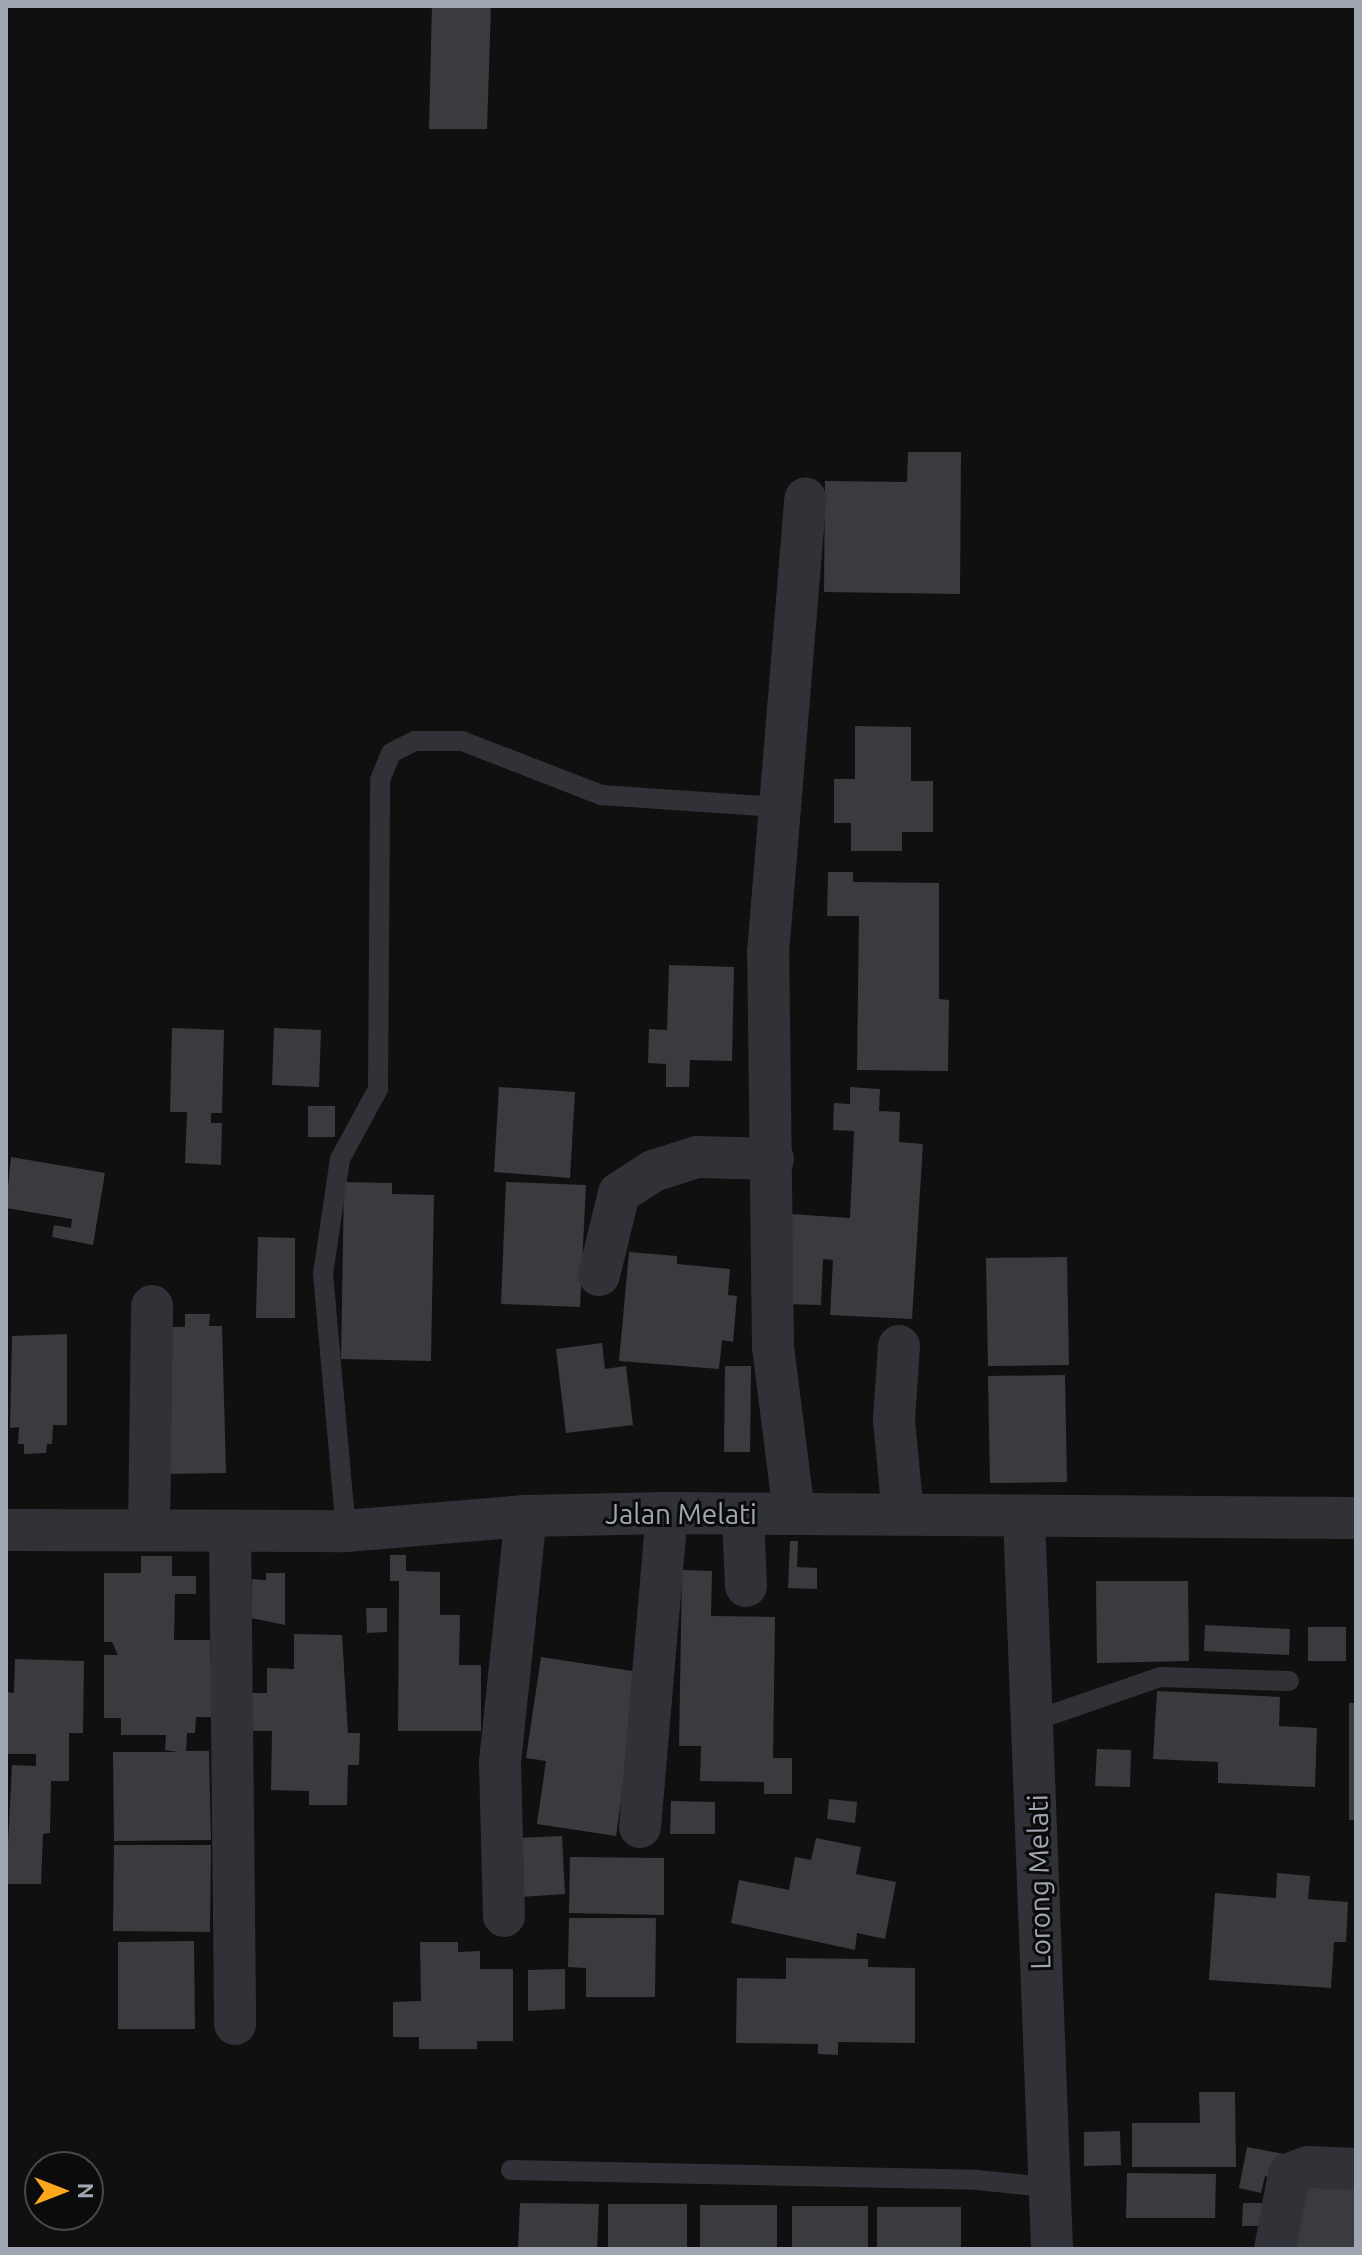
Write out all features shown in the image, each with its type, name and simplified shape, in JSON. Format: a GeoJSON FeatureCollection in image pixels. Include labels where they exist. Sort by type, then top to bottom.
{"type":"FeatureCollection","features":[{"type":"Feature","properties":{"kind":"street"},"geometry":{"type":"LineString","coordinates":[[794,1513],[773,1347],[768,953],[805,499]]}},
{"type":"Feature","properties":{"kind":"street"},"geometry":{"type":"LineString","coordinates":[[599,1275],[619,1193],[653,1171],[697,1157],[773,1159]]}},
{"type":"Feature","properties":{"kind":"street"},"geometry":{"type":"LineString","coordinates":[[149,1530],[152,1306]]}},
{"type":"Feature","properties":{"kind":"street"},"geometry":{"type":"LineString","coordinates":[[899,1346],[894,1420],[903,1515]]}},
{"type":"Feature","properties":{"kind":"street"},"geometry":{"type":"LineString","coordinates":[[640,1827],[667,1513]]}},
{"type":"Feature","properties":{"kind":"street","name":"Jalan Melati"},"geometry":{"type":"LineString","coordinates":[[6,1530],[346,1531],[526,1516],[667,1513],[1356,1518]]}},
{"type":"Feature","properties":{"kind":"street"},"geometry":{"type":"LineString","coordinates":[[743,1515],[746,1586]]}},
{"type":"Feature","properties":{"kind":"street"},"geometry":{"type":"LineString","coordinates":[[504,1916],[500,1762],[526,1516]]}},
{"type":"Feature","properties":{"kind":"street","name":"Lorong Melati"},"geometry":{"type":"LineString","coordinates":[[1024,1516],[1036,1720],[1046,2187],[1052,2249]]}},
{"type":"Feature","properties":{"kind":"street"},"geometry":{"type":"LineString","coordinates":[[230,1531],[235,2024]]}},
{"type":"Feature","properties":{"kind":"street"},"geometry":{"type":"LineString","coordinates":[[1275,2249],[1289,2174],[1308,2167],[1356,2169]]}},
{"type":"Feature","properties":{"kind":"lane"},"geometry":{"type":"LineString","coordinates":[[346,1531],[323,1274],[340,1159],[378,1089],[380,780],[391,753],[415,741],[462,741],[601,795],[778,807]]}},
{"type":"Feature","properties":{"kind":"lane"},"geometry":{"type":"LineString","coordinates":[[1036,1720],[1160,1677],[1289,1681]]}},
{"type":"Feature","properties":{"kind":"lane"},"geometry":{"type":"LineString","coordinates":[[511,2170],[977,2180],[1046,2187]]}},
{"type":"Feature","properties":{"kind":"building"},"geometry":{"type":"Polygon","coordinates":[[[432,6],[491,6],[487,129],[429,129],[432,6]]]}},
{"type":"Feature","properties":{"kind":"building"},"geometry":{"type":"Polygon","coordinates":[[[908,452],[961,452],[960,594],[824,592],[825,481],[907,482],[908,452]]]}},
{"type":"Feature","properties":{"kind":"building"},"geometry":{"type":"Polygon","coordinates":[[[855,726],[911,727],[911,781],[933,781],[933,832],[902,832],[902,851],[851,851],[851,823],[834,823],[834,779],[855,779],[855,726]]]}},
{"type":"Feature","properties":{"kind":"building"},"geometry":{"type":"Polygon","coordinates":[[[828,872],[853,872],[853,882],[939,883],[939,999],[949,1000],[948,1071],[857,1070],[859,916],[827,916],[828,872]]]}},
{"type":"Feature","properties":{"kind":"building"},"geometry":{"type":"Polygon","coordinates":[[[669,965],[734,967],[732,1061],[690,1060],[689,1087],[666,1087],[666,1064],[648,1063],[649,1029],[667,1030],[669,965]]]}},
{"type":"Feature","properties":{"kind":"building"},"geometry":{"type":"Polygon","coordinates":[[[172,1028],[224,1030],[222,1113],[211,1113],[211,1123],[222,1123],[221,1165],[185,1163],[187,1112],[170,1112],[172,1028]]]}},
{"type":"Feature","properties":{"kind":"building"},"geometry":{"type":"Polygon","coordinates":[[[274,1028],[321,1030],[319,1087],[272,1085],[274,1028]]]}},
{"type":"Feature","properties":{"kind":"building"},"geometry":{"type":"Polygon","coordinates":[[[499,1087],[575,1092],[570,1178],[494,1172],[499,1087]]]}},
{"type":"Feature","properties":{"kind":"building"},"geometry":{"type":"Polygon","coordinates":[[[850,1087],[880,1089],[879,1111],[900,1112],[899,1142],[923,1144],[912,1319],[830,1315],[833,1260],[823,1259],[821,1305],[784,1304],[790,1214],[850,1218],[854,1131],[833,1130],[834,1103],[850,1104],[850,1087]]]}},
{"type":"Feature","properties":{"kind":"building"},"geometry":{"type":"Polygon","coordinates":[[[308,1106],[335,1106],[335,1137],[308,1137],[308,1106]]]}},
{"type":"Feature","properties":{"kind":"building"},"geometry":{"type":"Polygon","coordinates":[[[11,1157],[105,1173],[93,1245],[52,1237],[54,1225],[71,1228],[72,1219],[6,1208],[11,1157]]]}},
{"type":"Feature","properties":{"kind":"building"},"geometry":{"type":"Polygon","coordinates":[[[344,1182],[392,1183],[392,1194],[434,1195],[431,1361],[341,1359],[344,1182]]]}},
{"type":"Feature","properties":{"kind":"building"},"geometry":{"type":"Polygon","coordinates":[[[506,1182],[586,1185],[580,1307],[501,1304],[506,1182]]]}},
{"type":"Feature","properties":{"kind":"building"},"geometry":{"type":"Polygon","coordinates":[[[258,1237],[295,1238],[295,1318],[256,1318],[258,1237]]]}},
{"type":"Feature","properties":{"kind":"building"},"geometry":{"type":"Polygon","coordinates":[[[629,1252],[677,1256],[677,1264],[730,1269],[728,1295],[737,1296],[733,1342],[722,1340],[719,1369],[619,1361],[629,1252]]]}},
{"type":"Feature","properties":{"kind":"building"},"geometry":{"type":"Polygon","coordinates":[[[1067,1257],[1069,1365],[988,1366],[986,1258],[1067,1257]]]}},
{"type":"Feature","properties":{"kind":"building"},"geometry":{"type":"Polygon","coordinates":[[[185,1314],[210,1314],[209,1326],[222,1326],[226,1473],[166,1474],[168,1327],[185,1327],[185,1314]]]}},
{"type":"Feature","properties":{"kind":"building"},"geometry":{"type":"Polygon","coordinates":[[[67,1334],[67,1425],[53,1425],[52,1444],[47,1444],[46,1453],[24,1454],[24,1444],[18,1444],[19,1427],[10,1428],[12,1336],[67,1334]]]}},
{"type":"Feature","properties":{"kind":"building"},"geometry":{"type":"Polygon","coordinates":[[[602,1343],[605,1369],[626,1366],[633,1425],[566,1433],[556,1349],[602,1343]]]}},
{"type":"Feature","properties":{"kind":"building"},"geometry":{"type":"Polygon","coordinates":[[[725,1366],[751,1366],[750,1452],[724,1452],[725,1366]]]}},
{"type":"Feature","properties":{"kind":"building"},"geometry":{"type":"Polygon","coordinates":[[[1065,1375],[1067,1482],[990,1483],[988,1376],[1065,1375]]]}},
{"type":"Feature","properties":{"kind":"building"},"geometry":{"type":"Polygon","coordinates":[[[790,1541],[798,1541],[797,1567],[817,1568],[817,1589],[788,1588],[790,1541]]]}},
{"type":"Feature","properties":{"kind":"building"},"geometry":{"type":"Polygon","coordinates":[[[390,1555],[406,1555],[406,1571],[440,1572],[440,1615],[460,1615],[459,1665],[481,1665],[481,1731],[398,1731],[399,1581],[390,1581],[390,1555]]]}},
{"type":"Feature","properties":{"kind":"building"},"geometry":{"type":"Polygon","coordinates":[[[141,1556],[172,1556],[172,1576],[196,1576],[196,1594],[175,1594],[174,1640],[210,1640],[210,1659],[215,1659],[214,1717],[196,1717],[195,1733],[187,1733],[186,1751],[209,1751],[211,1840],[114,1841],[113,1752],[178,1752],[165,1750],[166,1735],[121,1735],[121,1718],[104,1718],[104,1655],[118,1655],[112,1642],[104,1642],[104,1573],[141,1573],[141,1556]]]}},
{"type":"Feature","properties":{"kind":"building"},"geometry":{"type":"Polygon","coordinates":[[[682,1570],[712,1571],[711,1616],[775,1617],[773,1758],[792,1758],[792,1794],[764,1794],[764,1782],[700,1781],[701,1746],[679,1746],[682,1570]]]}},
{"type":"Feature","properties":{"kind":"building"},"geometry":{"type":"Polygon","coordinates":[[[266,1573],[285,1573],[285,1625],[251,1618],[252,1579],[266,1580],[266,1573]]]}},
{"type":"Feature","properties":{"kind":"building"},"geometry":{"type":"Polygon","coordinates":[[[1096,1581],[1188,1581],[1189,1661],[1097,1663],[1096,1581]]]}},
{"type":"Feature","properties":{"kind":"building"},"geometry":{"type":"Polygon","coordinates":[[[366,1608],[387,1608],[387,1632],[367,1633],[366,1608]]]}},
{"type":"Feature","properties":{"kind":"building"},"geometry":{"type":"Polygon","coordinates":[[[1205,1625],[1290,1629],[1289,1655],[1204,1651],[1205,1625]]]}},
{"type":"Feature","properties":{"kind":"building"},"geometry":{"type":"Polygon","coordinates":[[[1308,1627],[1346,1627],[1346,1661],[1308,1661],[1308,1627]]]}},
{"type":"Feature","properties":{"kind":"building"},"geometry":{"type":"Polygon","coordinates":[[[294,1634],[342,1635],[348,1733],[360,1733],[359,1765],[348,1765],[347,1805],[309,1805],[309,1791],[271,1790],[272,1731],[250,1731],[251,1693],[267,1693],[267,1668],[294,1669],[294,1634]]]}},
{"type":"Feature","properties":{"kind":"building"},"geometry":{"type":"Polygon","coordinates":[[[541,1657],[639,1672],[616,1836],[537,1824],[546,1761],[526,1758],[541,1657]]]}},
{"type":"Feature","properties":{"kind":"building"},"geometry":{"type":"Polygon","coordinates":[[[15,1659],[84,1661],[83,1733],[69,1733],[69,1781],[51,1781],[50,1833],[43,1834],[41,1884],[6,1884],[12,1765],[36,1766],[36,1754],[6,1754],[6,1692],[14,1693],[15,1659]]]}},
{"type":"Feature","properties":{"kind":"building"},"geometry":{"type":"Polygon","coordinates":[[[1157,1691],[1280,1697],[1279,1726],[1317,1728],[1315,1787],[1218,1783],[1218,1762],[1153,1759],[1157,1691]]]}},
{"type":"Feature","properties":{"kind":"building"},"geometry":{"type":"Polygon","coordinates":[[[1349,1703],[1356,1703],[1356,1820],[1349,1820],[1349,1703]]]}},
{"type":"Feature","properties":{"kind":"building"},"geometry":{"type":"Polygon","coordinates":[[[1097,1749],[1131,1750],[1130,1787],[1095,1786],[1097,1749]]]}},
{"type":"Feature","properties":{"kind":"building"},"geometry":{"type":"Polygon","coordinates":[[[829,1799],[857,1802],[855,1823],[827,1819],[829,1799]]]}},
{"type":"Feature","properties":{"kind":"building"},"geometry":{"type":"Polygon","coordinates":[[[671,1801],[715,1802],[715,1834],[670,1834],[671,1801]]]}},
{"type":"Feature","properties":{"kind":"building"},"geometry":{"type":"Polygon","coordinates":[[[562,1836],[565,1894],[520,1897],[516,1838],[562,1836]]]}},
{"type":"Feature","properties":{"kind":"building"},"geometry":{"type":"Polygon","coordinates":[[[816,1838],[861,1847],[856,1874],[896,1882],[885,1939],[857,1933],[855,1950],[731,1923],[739,1880],[789,1890],[795,1857],[811,1860],[816,1838]]]}},
{"type":"Feature","properties":{"kind":"building"},"geometry":{"type":"Polygon","coordinates":[[[114,1845],[211,1845],[210,1932],[113,1931],[114,1845]]]}},
{"type":"Feature","properties":{"kind":"building"},"geometry":{"type":"Polygon","coordinates":[[[570,1857],[664,1858],[664,1915],[569,1913],[570,1857]]]}},
{"type":"Feature","properties":{"kind":"building"},"geometry":{"type":"Polygon","coordinates":[[[1277,1873],[1310,1876],[1308,1899],[1348,1902],[1346,1942],[1334,1942],[1331,1988],[1209,1980],[1215,1893],[1276,1898],[1277,1873]]]}},
{"type":"Feature","properties":{"kind":"building"},"geometry":{"type":"Polygon","coordinates":[[[569,1918],[656,1918],[655,1997],[586,1997],[586,1968],[568,1967],[569,1918]]]}},
{"type":"Feature","properties":{"kind":"building"},"geometry":{"type":"Polygon","coordinates":[[[194,1941],[195,2029],[118,2029],[118,1942],[194,1941]]]}},
{"type":"Feature","properties":{"kind":"building"},"geometry":{"type":"Polygon","coordinates":[[[420,1942],[458,1942],[458,1952],[480,1951],[480,1969],[513,1969],[513,2041],[477,2041],[477,2049],[419,2049],[419,2037],[393,2037],[393,2002],[421,2001],[420,1942]]]}},
{"type":"Feature","properties":{"kind":"building"},"geometry":{"type":"Polygon","coordinates":[[[786,1958],[868,1959],[868,1967],[915,1968],[915,2043],[838,2042],[838,2055],[818,2054],[818,2044],[736,2043],[737,1978],[786,1979],[786,1958]]]}},
{"type":"Feature","properties":{"kind":"building"},"geometry":{"type":"Polygon","coordinates":[[[565,1969],[565,2009],[528,2011],[528,1970],[565,1969]]]}},
{"type":"Feature","properties":{"kind":"building"},"geometry":{"type":"Polygon","coordinates":[[[1199,2092],[1235,2092],[1236,2167],[1132,2167],[1132,2123],[1200,2123],[1199,2092]]]}},
{"type":"Feature","properties":{"kind":"building"},"geometry":{"type":"Polygon","coordinates":[[[1120,2131],[1121,2165],[1084,2166],[1084,2132],[1120,2131]]]}},
{"type":"Feature","properties":{"kind":"building"},"geometry":{"type":"Polygon","coordinates":[[[1247,2147],[1284,2154],[1279,2179],[1265,2176],[1261,2193],[1239,2188],[1247,2147]]]}},
{"type":"Feature","properties":{"kind":"building"},"geometry":{"type":"Polygon","coordinates":[[[1127,2173],[1216,2174],[1215,2218],[1126,2218],[1127,2173]]]}},
{"type":"Feature","properties":{"kind":"building"},"geometry":{"type":"Polygon","coordinates":[[[1295,2179],[1356,2183],[1356,2249],[1289,2249],[1295,2179]]]}},
{"type":"Feature","properties":{"kind":"building"},"geometry":{"type":"Polygon","coordinates":[[[520,2203],[599,2204],[597,2249],[518,2249],[520,2203]]]}},
{"type":"Feature","properties":{"kind":"building"},"geometry":{"type":"Polygon","coordinates":[[[1243,2203],[1263,2203],[1263,2226],[1242,2226],[1243,2203]]]}},
{"type":"Feature","properties":{"kind":"building"},"geometry":{"type":"Polygon","coordinates":[[[608,2204],[687,2204],[687,2249],[608,2249],[608,2204]]]}},
{"type":"Feature","properties":{"kind":"building"},"geometry":{"type":"Polygon","coordinates":[[[700,2205],[777,2205],[777,2249],[700,2249],[700,2205]]]}},
{"type":"Feature","properties":{"kind":"building"},"geometry":{"type":"Polygon","coordinates":[[[792,2206],[868,2206],[868,2249],[792,2249],[792,2206]]]}},
{"type":"Feature","properties":{"kind":"building"},"geometry":{"type":"Polygon","coordinates":[[[877,2207],[961,2207],[961,2249],[877,2249],[877,2207]]]}}]}
